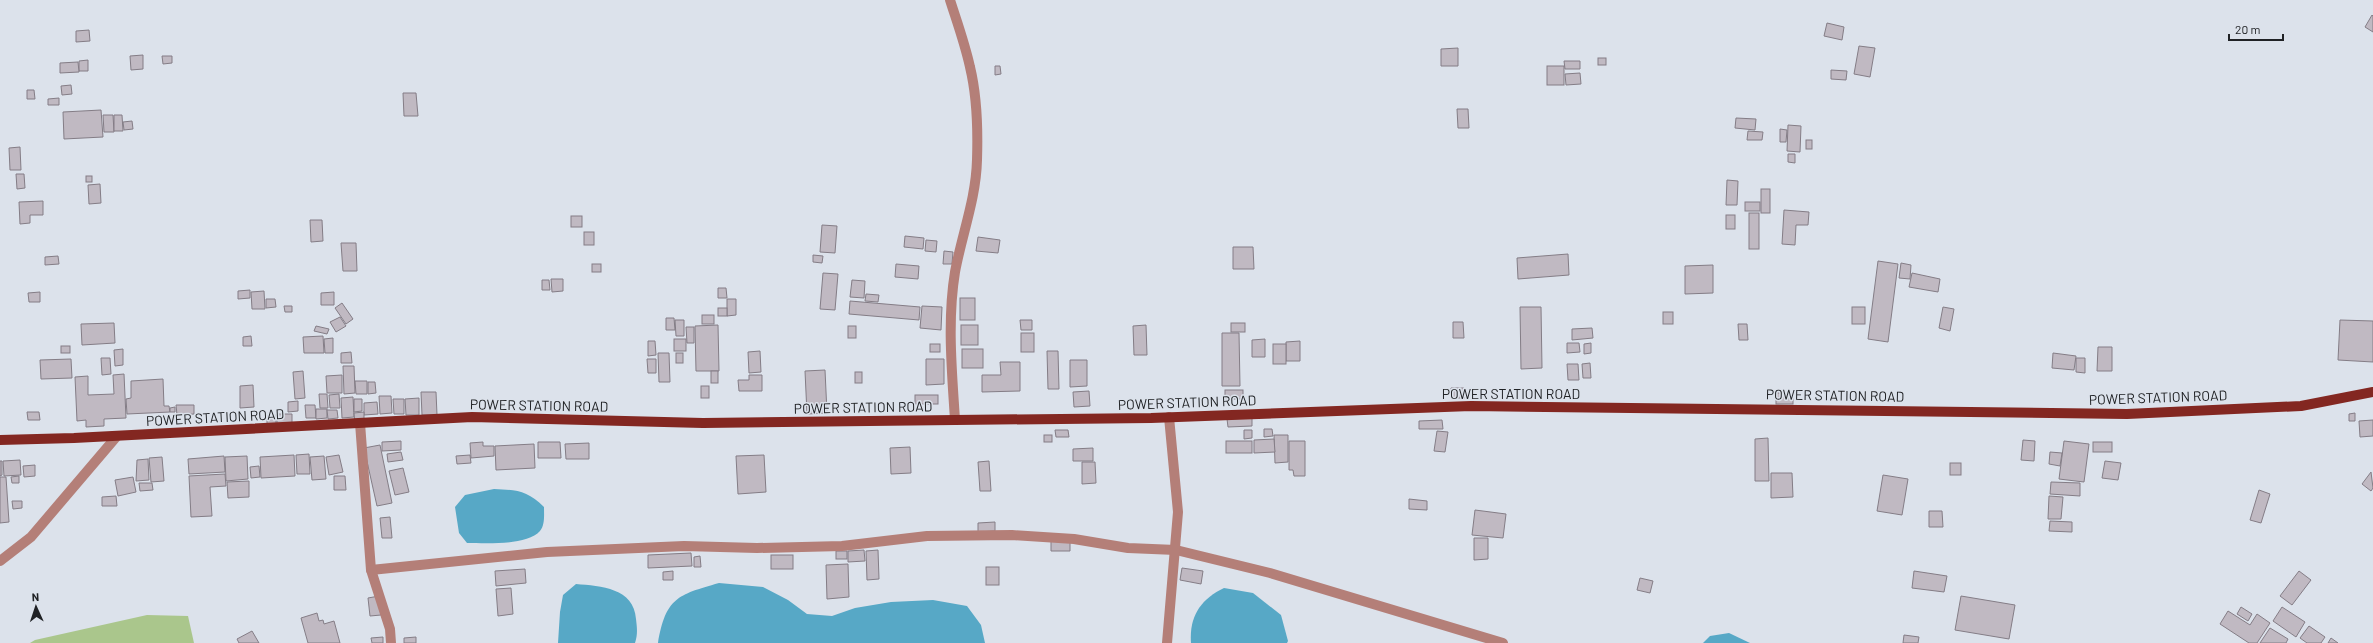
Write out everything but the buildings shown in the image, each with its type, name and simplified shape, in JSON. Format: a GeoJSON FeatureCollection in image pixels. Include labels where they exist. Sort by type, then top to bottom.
{"type":"FeatureCollection","features":[{"type":"Feature","properties":{"kind":"main road","name":"POWER STATION ROAD"},"geometry":{"type":"LineString","coordinates":[[0,440],[117,436],[472,417],[703,423],[1168,417],[1471,406],[2127,414],[2301,406],[2373,392]]}},
{"type":"Feature","properties":{"kind":"street"},"geometry":{"type":"LineString","coordinates":[[950,0],[970,67],[975,103],[977,159],[975,192],[960,249],[951,304],[951,369],[955,420]]}},
{"type":"Feature","properties":{"kind":"street"},"geometry":{"type":"LineString","coordinates":[[1167,643],[1178,512],[1168,417]]}},
{"type":"Feature","properties":{"kind":"street"},"geometry":{"type":"LineString","coordinates":[[360,423],[371,570],[390,629],[391,643]]}},
{"type":"Feature","properties":{"kind":"street"},"geometry":{"type":"LineString","coordinates":[[0,561],[31,537],[117,436]]}},
{"type":"Feature","properties":{"kind":"street"},"geometry":{"type":"LineString","coordinates":[[371,570],[547,552],[684,546],[757,548],[842,546],[927,536],[1012,535],[1074,539],[1128,548],[1176,550],[1270,573],[1503,643]]}},
{"type":"Feature","properties":{"kind":"green space"},"geometry":{"type":"Polygon","coordinates":[[[147,615],[188,616],[194,643],[30,643],[35,640],[147,615]]]}},
{"type":"Feature","properties":{"kind":"water"},"geometry":{"type":"Polygon","coordinates":[[[494,489],[521,492],[538,501],[544,507],[542,529],[534,536],[516,541],[505,543],[467,543],[459,533],[455,507],[465,495],[494,489]]]}},
{"type":"Feature","properties":{"kind":"water"},"geometry":{"type":"Polygon","coordinates":[[[719,583],[763,587],[788,600],[807,614],[832,616],[855,608],[891,602],[933,600],[967,606],[981,625],[985,643],[658,643],[665,616],[670,607],[676,601],[683,595],[719,583]]]}},
{"type":"Feature","properties":{"kind":"water"},"geometry":{"type":"Polygon","coordinates":[[[576,584],[596,586],[615,591],[623,595],[629,601],[634,609],[636,619],[637,634],[635,643],[558,643],[560,612],[563,595],[576,584]]]}},
{"type":"Feature","properties":{"kind":"water"},"geometry":{"type":"Polygon","coordinates":[[[1224,588],[1253,593],[1281,615],[1288,641],[1287,643],[1191,643],[1192,625],[1198,610],[1209,597],[1224,588]]]}},
{"type":"Feature","properties":{"kind":"water"},"geometry":{"type":"Polygon","coordinates":[[[1729,633],[1750,643],[1703,643],[1710,636],[1729,633]]]}}]}
